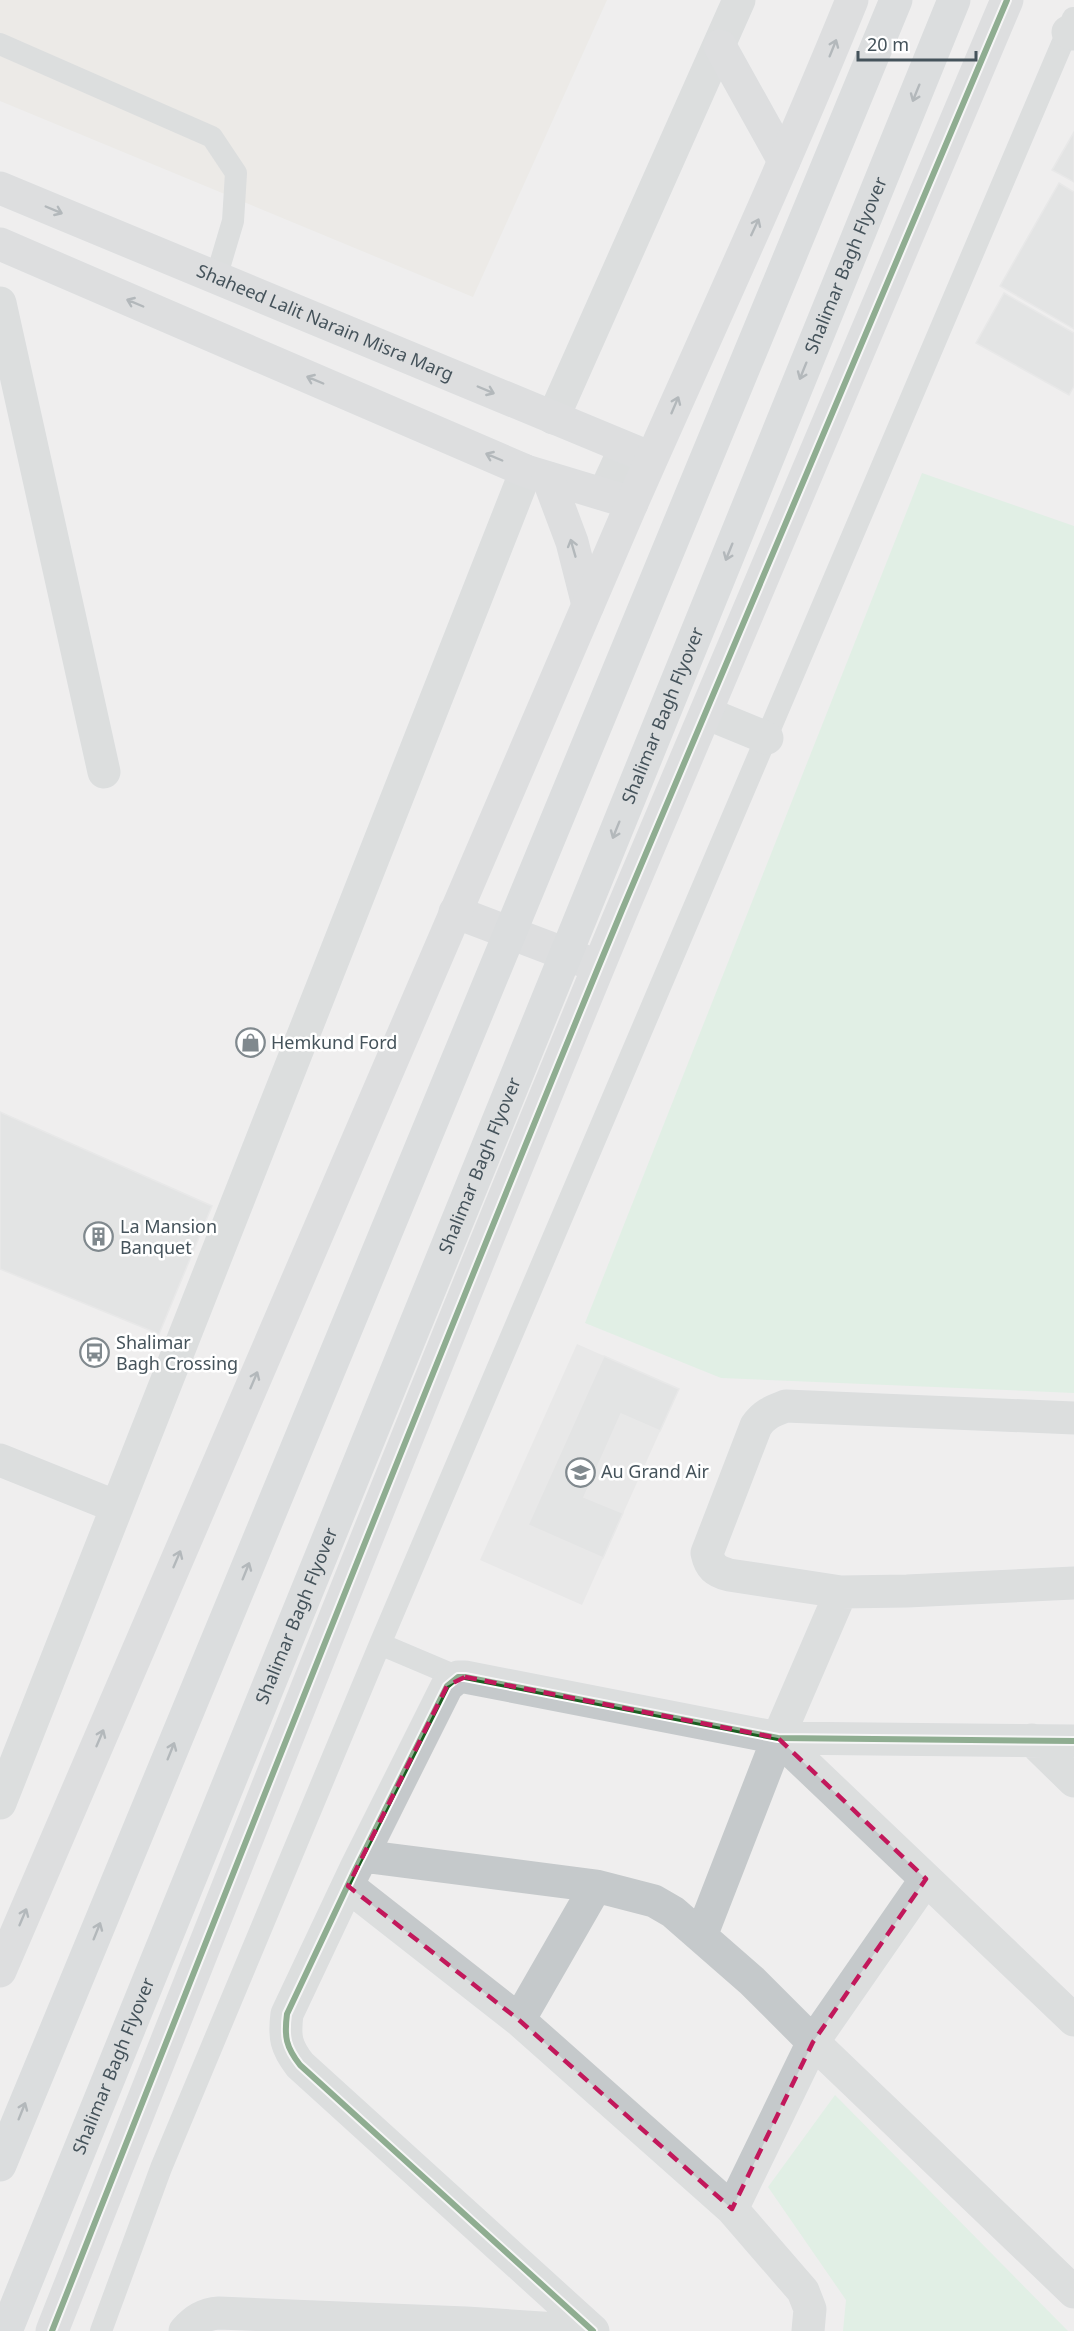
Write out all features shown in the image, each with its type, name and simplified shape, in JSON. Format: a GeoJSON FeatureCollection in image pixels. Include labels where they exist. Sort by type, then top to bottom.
{"type":"FeatureCollection","features":[{"type":"Feature","properties":{"kind":"main road"},"geometry":{"type":"LineString","coordinates":[[0,2165],[896,0]]}},
{"type":"Feature","properties":{"kind":"main road","name":"Shalimar Bagh Flyover"},"geometry":{"type":"LineString","coordinates":[[6,2331],[954,0]]}},
{"type":"Feature","properties":{"kind":"street"},"geometry":{"type":"LineString","coordinates":[[553,418],[739,0]]}},
{"type":"Feature","properties":{"kind":"street"},"geometry":{"type":"LineString","coordinates":[[0,1971],[588,605],[618,498],[638,453],[784,161],[852,0]]}},
{"type":"Feature","properties":{"kind":"street"},"geometry":{"type":"LineString","coordinates":[[52,2331],[265,1791],[599,967],[1007,0]]}},
{"type":"Feature","properties":{"kind":"street"},"geometry":{"type":"LineString","coordinates":[[720,46],[784,161]]}},
{"type":"Feature","properties":{"kind":"street","name":"Shaheed Lalit Narain Misra Marg"},"geometry":{"type":"LineString","coordinates":[[0,188],[638,453]]}},
{"type":"Feature","properties":{"kind":"street"},"geometry":{"type":"LineString","coordinates":[[0,244],[537,475],[618,498]]}},
{"type":"Feature","properties":{"kind":"street"},"geometry":{"type":"LineString","coordinates":[[0,303],[104,772]]}},
{"type":"Feature","properties":{"kind":"street"},"geometry":{"type":"LineString","coordinates":[[537,475],[572,542],[588,605]]}},
{"type":"Feature","properties":{"kind":"street"},"geometry":{"type":"LineString","coordinates":[[0,1803],[117,1507],[537,475]]}},
{"type":"Feature","properties":{"kind":"street"},"geometry":{"type":"LineString","coordinates":[[706,713],[767,738]]}},
{"type":"Feature","properties":{"kind":"street"},"geometry":{"type":"LineString","coordinates":[[455,912],[599,967]]}},
{"type":"Feature","properties":{"kind":"street"},"geometry":{"type":"LineString","coordinates":[[1074,1418],[786,1406],[762,1417],[756,1426],[707,1553],[709,1563],[716,1571],[729,1575],[841,1592],[1074,1583]]}},
{"type":"Feature","properties":{"kind":"street"},"geometry":{"type":"LineString","coordinates":[[0,1460],[117,1507]]}},
{"type":"Feature","properties":{"kind":"street"},"geometry":{"type":"LineString","coordinates":[[701,1936],[778,1738],[841,1592]]}},
{"type":"Feature","properties":{"kind":"street"},"geometry":{"type":"LineString","coordinates":[[593,2331],[300,2065],[288,2050],[285,2030],[287,2014],[362,1856],[447,1686],[458,1677],[778,1738],[1074,1741]]}},
{"type":"Feature","properties":{"kind":"street"},"geometry":{"type":"LineString","coordinates":[[778,1738],[1074,2020]]}},
{"type":"Feature","properties":{"kind":"street"},"geometry":{"type":"LineString","coordinates":[[1032,1740],[1074,1781]]}},
{"type":"Feature","properties":{"kind":"street"},"geometry":{"type":"LineString","coordinates":[[362,1856],[596,1886],[654,1901],[673,1912],[752,1981],[1074,2292]]}},
{"type":"Feature","properties":{"kind":"street"},"geometry":{"type":"LineString","coordinates":[[732,2209],[813,2042],[926,1879]]}},
{"type":"Feature","properties":{"kind":"street"},"geometry":{"type":"LineString","coordinates":[[348,1886],[519,2020],[732,2209],[803,2291],[810,2309],[808,2331]]}},
{"type":"Feature","properties":{"kind":"street"},"geometry":{"type":"LineString","coordinates":[[519,2020],[596,1886]]}},
{"type":"Feature","properties":{"kind":"street"},"geometry":{"type":"LineString","coordinates":[[185,2331],[194,2321],[209,2313],[466,2323],[587,2331]]}},
{"type":"Feature","properties":{"kind":"lane"},"geometry":{"type":"LineString","coordinates":[[101,2331],[161,2168],[380,1644],[1072,28]]}},
{"type":"Feature","properties":{"kind":"lane"},"geometry":{"type":"LineString","coordinates":[[0,44],[212,137],[236,173],[233,221],[216,278]]}},
{"type":"Feature","properties":{"kind":"lane"},"geometry":{"type":"LineString","coordinates":[[380,1644],[458,1677]]}},
{"type":"Feature","properties":{"kind":"highlighted area"},"geometry":{"type":"Polygon","coordinates":[[[465,1677],[778,1738],[926,1879],[813,2042],[732,2209],[519,2020],[348,1886],[447,1686],[465,1677]]]}},
{"type":"Feature","properties":{"kind":"shaded area"},"geometry":{"type":"Polygon","coordinates":[[[0,0],[607,0],[473,297],[0,101],[0,0]]]}},
{"type":"Feature","properties":{"kind":"shaded area","name":"Au Grand Air"},"geometry":{"type":"Polygon","coordinates":[[[577,1344],[679,1389],[582,1605],[480,1560],[577,1344]]]}},
{"type":"Feature","properties":{"kind":"green space"},"geometry":{"type":"Polygon","coordinates":[[[922,473],[1074,526],[1074,1393],[721,1378],[585,1323],[922,473]]]}},
{"type":"Feature","properties":{"kind":"green space"},"geometry":{"type":"Polygon","coordinates":[[[835,2095],[1068,2331],[843,2331],[846,2300],[768,2187],[835,2095]]]}},
{"type":"Feature","properties":{"kind":"building"},"geometry":{"type":"Polygon","coordinates":[[[1074,132],[1074,182],[1052,170],[1074,132]]]}},
{"type":"Feature","properties":{"kind":"building"},"geometry":{"type":"Polygon","coordinates":[[[1059,183],[1074,192],[1074,329],[1000,286],[1059,183]]]}},
{"type":"Feature","properties":{"kind":"building"},"geometry":{"type":"Polygon","coordinates":[[[1004,293],[1074,333],[1074,386],[1069,395],[976,343],[1004,293]]]}},
{"type":"Feature","properties":{"kind":"building","name":"La Mansion Banquet"},"geometry":{"type":"Polygon","coordinates":[[[0,1112],[212,1206],[159,1334],[0,1269],[0,1112]]]}},
{"type":"Feature","properties":{"kind":"building"},"geometry":{"type":"Polygon","coordinates":[[[604,1356],[679,1389],[660,1431],[621,1414],[584,1497],[623,1513],[603,1558],[528,1525],[604,1356]]]}},
{"type":"Feature","properties":{"kind":"cycle path"},"geometry":{"type":"LineString","coordinates":[[52,2331],[391,1478],[598,968],[1007,0]]}},
{"type":"Feature","properties":{"kind":"cycle path"},"geometry":{"type":"LineString","coordinates":[[593,2331],[300,2065],[287,2041],[287,2014],[355,1870],[447,1686],[458,1677],[465,1677],[778,1738],[1074,1741]]}},
{"type":"Feature","properties":{"kind":"place","name":"Hemkund Ford"},"geometry":{"type":"Point","coordinates":[250,1043]}},
{"type":"Feature","properties":{"kind":"place","name":"La Mansion Banquet"},"geometry":{"type":"Point","coordinates":[99,1237]}},
{"type":"Feature","properties":{"kind":"place","name":"Shalimar Bagh Crossing"},"geometry":{"type":"Point","coordinates":[95,1353]}},
{"type":"Feature","properties":{"kind":"place","name":"Au Grand Air"},"geometry":{"type":"Point","coordinates":[580,1472]}}]}
